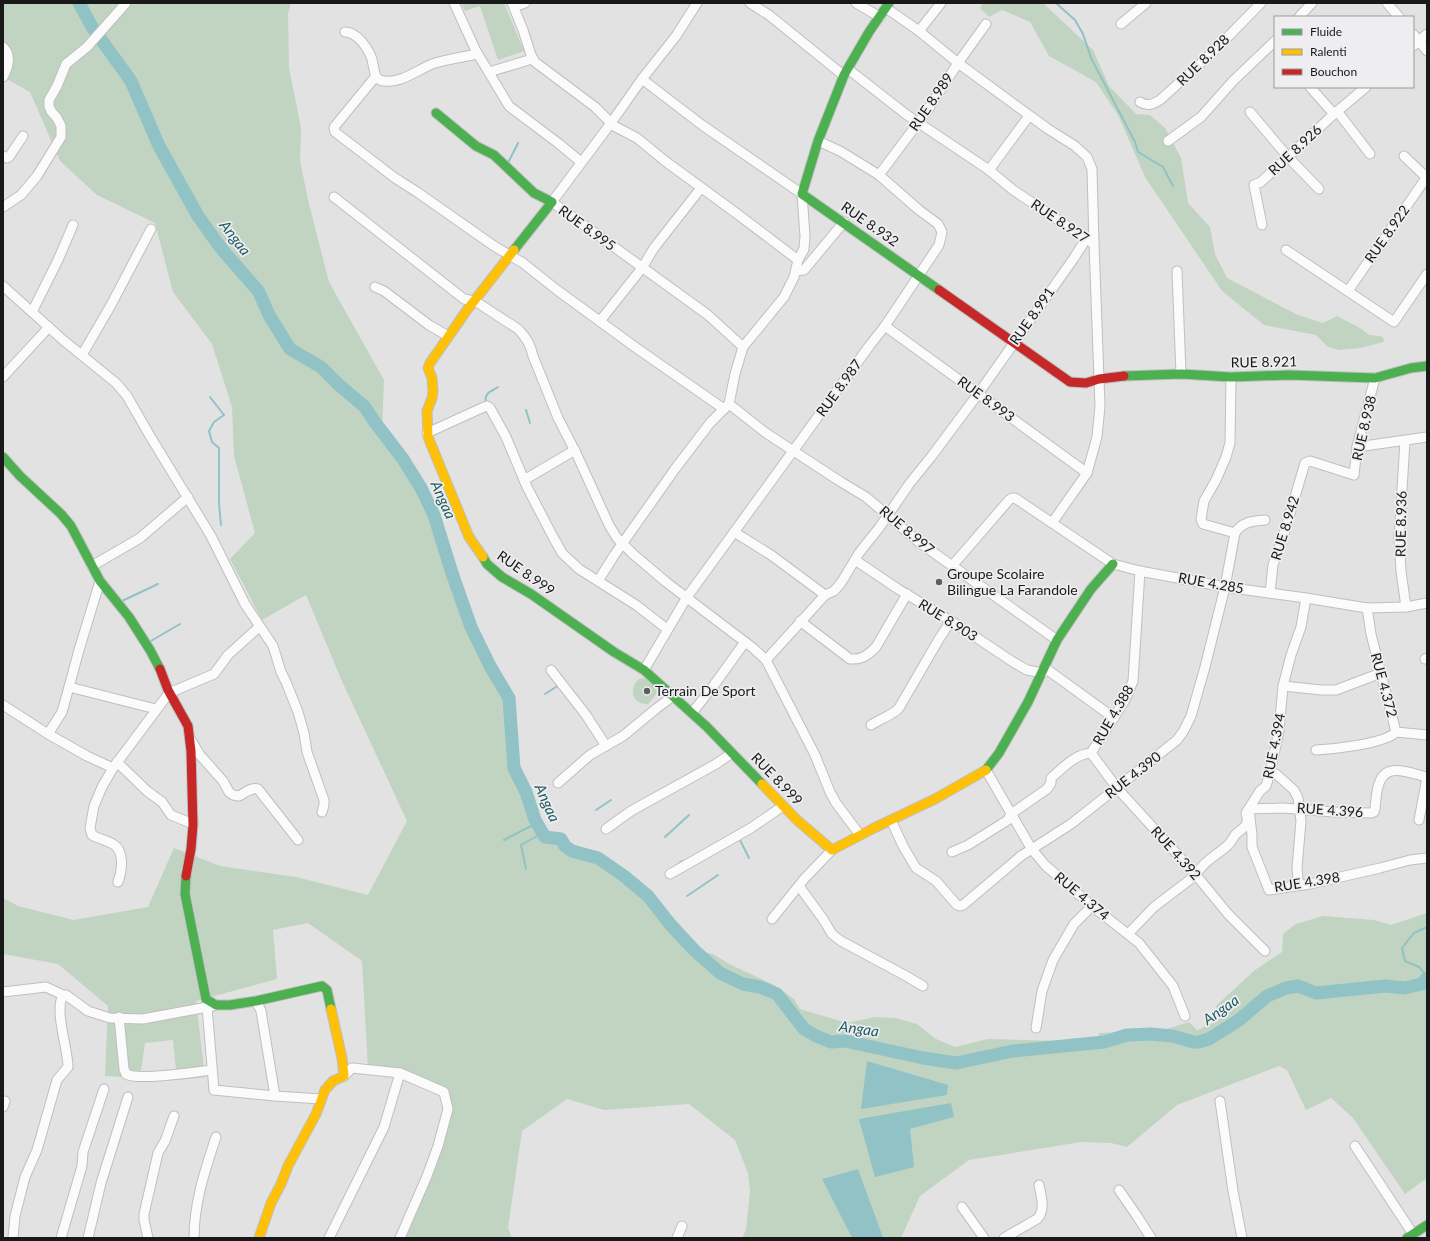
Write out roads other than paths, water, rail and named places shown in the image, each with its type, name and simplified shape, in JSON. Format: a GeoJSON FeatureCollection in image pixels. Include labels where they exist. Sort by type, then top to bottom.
{"type":"FeatureCollection","features":[{"type":"Feature","properties":{"kind":"street"},"geometry":{"type":"LineString","coordinates":[[3,207],[22,195],[37,176],[61,137],[61,126],[57,118],[51,112],[49,100],[57,86],[66,64],[87,47],[126,3]]}},
{"type":"Feature","properties":{"kind":"street"},"geometry":{"type":"LineString","coordinates":[[454,3],[477,54],[509,106],[581,162]]}},
{"type":"Feature","properties":{"kind":"street"},"geometry":{"type":"LineString","coordinates":[[525,3],[513,5],[532,59],[604,114],[611,123],[637,138],[700,188],[798,260]]}},
{"type":"Feature","properties":{"kind":"street","name":"RUE 8.995"},"geometry":{"type":"LineString","coordinates":[[697,3],[676,36],[642,79],[552,202],[708,315],[743,346]]}},
{"type":"Feature","properties":{"kind":"street","name":"RUE 8.927"},"geometry":{"type":"LineString","coordinates":[[750,3],[769,15],[845,72],[989,170],[1014,190],[1094,244],[1100,379],[1100,406],[1097,437],[1087,473],[1052,523]]}},
{"type":"Feature","properties":{"kind":"street"},"geometry":{"type":"LineString","coordinates":[[856,3],[880,17]]}},
{"type":"Feature","properties":{"kind":"street"},"geometry":{"type":"LineString","coordinates":[[919,31],[941,3]]}},
{"type":"Feature","properties":{"kind":"street"},"geometry":{"type":"LineString","coordinates":[[1121,24],[1146,3]]}},
{"type":"Feature","properties":{"kind":"street","name":"RUE 8.928"},"geometry":{"type":"LineString","coordinates":[[1140,102],[1151,105],[1160,100],[1212,53],[1261,3]]}},
{"type":"Feature","properties":{"kind":"street"},"geometry":{"type":"LineString","coordinates":[[1300,16],[1312,3]]}},
{"type":"Feature","properties":{"kind":"street"},"geometry":{"type":"LineString","coordinates":[[1387,3],[1398,16]]}},
{"type":"Feature","properties":{"kind":"street"},"geometry":{"type":"LineString","coordinates":[[598,581],[675,469],[710,423],[726,406],[743,346],[784,297],[794,277],[798,260],[804,249],[806,236],[802,194],[818,141],[842,83],[845,72],[863,40],[887,5]]}},
{"type":"Feature","properties":{"kind":"street","name":"RUE 8.989"},"geometry":{"type":"LineString","coordinates":[[879,175],[918,122],[958,62],[887,5]]}},
{"type":"Feature","properties":{"kind":"street"},"geometry":{"type":"LineString","coordinates":[[986,24],[958,62],[1029,116],[1075,146],[1090,161],[1092,169],[1094,244]]}},
{"type":"Feature","properties":{"kind":"street"},"geometry":{"type":"LineString","coordinates":[[345,32],[355,35],[364,45],[371,58],[376,76],[382,80],[388,81],[406,77],[435,63],[477,54]]}},
{"type":"Feature","properties":{"kind":"street"},"geometry":{"type":"LineString","coordinates":[[1427,34],[1415,40],[1427,51]]}},
{"type":"Feature","properties":{"kind":"street"},"geometry":{"type":"LineString","coordinates":[[1168,141],[1200,117],[1274,41]]}},
{"type":"Feature","properties":{"kind":"street"},"geometry":{"type":"LineString","coordinates":[[3,47],[8,55],[9,64],[3,77]]}},
{"type":"Feature","properties":{"kind":"street"},"geometry":{"type":"LineString","coordinates":[[489,72],[532,59]]}},
{"type":"Feature","properties":{"kind":"street","name":"RUE 8.997"},"geometry":{"type":"LineString","coordinates":[[376,76],[335,126],[335,132],[395,178],[494,246],[528,266],[557,290],[685,383],[748,419],[794,451],[866,497],[920,543],[1057,640]]}},
{"type":"Feature","properties":{"kind":"street"},"geometry":{"type":"LineString","coordinates":[[642,79],[702,125],[802,194]]}},
{"type":"Feature","properties":{"kind":"street"},"geometry":{"type":"LineString","coordinates":[[1311,88],[1336,112],[1370,154]]}},
{"type":"Feature","properties":{"kind":"street","name":"RUE 8.926"},"geometry":{"type":"LineString","coordinates":[[1262,225],[1254,185],[1261,182],[1336,112],[1365,88]]}},
{"type":"Feature","properties":{"kind":"street"},"geometry":{"type":"LineString","coordinates":[[436,112],[460,134],[476,146],[494,155],[534,193],[552,202]]}},
{"type":"Feature","properties":{"kind":"street"},"geometry":{"type":"LineString","coordinates":[[1250,112],[1288,157],[1319,188]]}},
{"type":"Feature","properties":{"kind":"street"},"geometry":{"type":"LineString","coordinates":[[989,170],[1029,116]]}},
{"type":"Feature","properties":{"kind":"street"},"geometry":{"type":"LineString","coordinates":[[3,156],[7,158],[9,157],[23,136]]}},
{"type":"Feature","properties":{"kind":"street","name":"RUE 8.987"},"geometry":{"type":"LineString","coordinates":[[644,670],[687,597],[885,326],[939,245],[942,232],[938,224],[919,210],[879,175],[840,151],[818,141]]}},
{"type":"Feature","properties":{"kind":"street"},"geometry":{"type":"LineString","coordinates":[[1404,156],[1426,178]]}},
{"type":"Feature","properties":{"kind":"street","name":"RUE 8.922"},"geometry":{"type":"LineString","coordinates":[[1348,291],[1426,178]]}},
{"type":"Feature","properties":{"kind":"street"},"geometry":{"type":"LineString","coordinates":[[600,321],[642,268],[654,248],[700,188]]}},
{"type":"Feature","properties":{"kind":"street","name":"RUE 8.932"},"geometry":{"type":"LineString","coordinates":[[802,194],[1070,382],[1086,383],[1100,379]]}},
{"type":"Feature","properties":{"kind":"street"},"geometry":{"type":"LineString","coordinates":[[334,197],[464,299],[475,301],[518,329],[526,338],[558,418],[575,450],[609,525],[622,544],[666,582],[745,642],[766,660],[815,754],[830,792],[836,803],[860,835]]}},
{"type":"Feature","properties":{"kind":"street","name":"RUE 8.999"},"geometry":{"type":"LineString","coordinates":[[552,202],[448,336],[428,368],[432,378],[433,390],[432,398],[427,411],[427,433],[434,454],[469,537],[486,564],[614,652],[644,670],[692,713],[797,820],[832,850]]}},
{"type":"Feature","properties":{"kind":"street"},"geometry":{"type":"LineString","coordinates":[[796,271],[804,270],[844,222]]}},
{"type":"Feature","properties":{"kind":"street"},"geometry":{"type":"LineString","coordinates":[[32,312],[58,260],[73,225]]}},
{"type":"Feature","properties":{"kind":"street"},"geometry":{"type":"LineString","coordinates":[[82,355],[111,305],[151,229]]}},
{"type":"Feature","properties":{"kind":"street","name":"RUE 8.991"},"geometry":{"type":"LineString","coordinates":[[766,660],[825,595],[834,591],[841,583],[855,560],[888,516],[910,483],[978,394],[1086,239]]}},
{"type":"Feature","properties":{"kind":"street"},"geometry":{"type":"LineString","coordinates":[[1286,250],[1394,322],[1427,274]]}},
{"type":"Feature","properties":{"kind":"street"},"geometry":{"type":"LineString","coordinates":[[1178,271],[1181,374]]}},
{"type":"Feature","properties":{"kind":"street"},"geometry":{"type":"LineString","coordinates":[[3,286],[116,383],[127,396],[211,536],[232,581],[259,627],[273,646],[281,672],[298,712],[304,733],[307,752],[324,800],[322,812]]}},
{"type":"Feature","properties":{"kind":"street"},"geometry":{"type":"LineString","coordinates":[[375,287],[384,291],[429,325],[448,336]]}},
{"type":"Feature","properties":{"kind":"street","name":"RUE 8.993"},"geometry":{"type":"LineString","coordinates":[[885,326],[1087,473]]}},
{"type":"Feature","properties":{"kind":"street"},"geometry":{"type":"LineString","coordinates":[[3,377],[49,327]]}},
{"type":"Feature","properties":{"kind":"street","name":"RUE 8.921"},"geometry":{"type":"LineString","coordinates":[[1100,379],[1126,376],[1181,374],[1231,377],[1288,375],[1376,378],[1411,368],[1427,366]]}},
{"type":"Feature","properties":{"kind":"street"},"geometry":{"type":"LineString","coordinates":[[1231,377],[1230,443],[1226,457],[1216,480],[1204,501],[1201,519],[1203,524],[1235,533]]}},
{"type":"Feature","properties":{"kind":"street","name":"RUE 8.938"},"geometry":{"type":"LineString","coordinates":[[1305,463],[1310,461],[1354,476],[1357,447],[1376,378]]}},
{"type":"Feature","properties":{"kind":"street"},"geometry":{"type":"LineString","coordinates":[[427,433],[487,406],[490,408],[506,437],[524,480],[562,552],[579,569],[636,605],[667,629]]}},
{"type":"Feature","properties":{"kind":"street"},"geometry":{"type":"LineString","coordinates":[[1357,447],[1427,437]]}},
{"type":"Feature","properties":{"kind":"street","name":"RUE 8.936"},"geometry":{"type":"LineString","coordinates":[[1405,441],[1399,538],[1401,571],[1406,607]]}},
{"type":"Feature","properties":{"kind":"street"},"geometry":{"type":"LineString","coordinates":[[524,480],[575,450]]}},
{"type":"Feature","properties":{"kind":"street"},"geometry":{"type":"LineString","coordinates":[[3,457],[20,476],[72,526],[100,581],[129,617],[150,650],[160,669],[169,693],[188,726],[193,824],[191,849],[185,881],[185,894],[198,956],[204,995],[212,1006],[212,1070],[214,1090],[321,1099]]}},
{"type":"Feature","properties":{"kind":"street","name":"RUE 8.942"},"geometry":{"type":"LineString","coordinates":[[1270,593],[1273,565],[1284,534],[1305,463]]}},
{"type":"Feature","properties":{"kind":"street"},"geometry":{"type":"LineString","coordinates":[[92,566],[140,538],[188,498]]}},
{"type":"Feature","properties":{"kind":"street","name":"RUE 4.285"},"geometry":{"type":"LineString","coordinates":[[952,566],[1009,500],[1015,498],[1112,564],[1140,571],[1224,587],[1367,608],[1406,607],[1427,604]]}},
{"type":"Feature","properties":{"kind":"street"},"geometry":{"type":"LineString","coordinates":[[1224,587],[1235,533],[1238,527],[1254,521],[1265,520]]}},
{"type":"Feature","properties":{"kind":"street"},"geometry":{"type":"LineString","coordinates":[[734,532],[771,555],[825,595]]}},
{"type":"Feature","properties":{"kind":"street","name":"RUE 8.903"},"geometry":{"type":"LineString","coordinates":[[855,560],[1018,665],[1027,670],[1044,671]]}},
{"type":"Feature","properties":{"kind":"street"},"geometry":{"type":"LineString","coordinates":[[772,919],[799,886],[832,850],[860,835],[935,800],[986,770],[999,753],[1044,671],[1057,640],[1091,589],[1112,564]]}},
{"type":"Feature","properties":{"kind":"street","name":"RUE 4.388"},"geometry":{"type":"LineString","coordinates":[[952,852],[968,845],[1008,820],[1011,814],[1047,790],[1051,783],[1051,778],[1075,758],[1083,754],[1091,753],[1125,700],[1133,680],[1140,571]]}},
{"type":"Feature","properties":{"kind":"street"},"geometry":{"type":"LineString","coordinates":[[48,734],[62,712],[78,650],[100,581]]}},
{"type":"Feature","properties":{"kind":"street","name":"RUE 4.390"},"geometry":{"type":"LineString","coordinates":[[891,820],[902,846],[916,868],[936,881],[952,900],[960,906],[968,901],[1031,848],[1071,824],[1177,740],[1191,716],[1205,668],[1224,587]]}},
{"type":"Feature","properties":{"kind":"street"},"geometry":{"type":"LineString","coordinates":[[800,621],[850,659],[857,660],[870,654],[876,647],[907,594]]}},
{"type":"Feature","properties":{"kind":"street","name":"RUE 4.394"},"geometry":{"type":"LineString","coordinates":[[1128,934],[1154,907],[1196,875],[1199,869],[1228,845],[1238,832],[1245,826],[1248,818],[1246,813],[1260,791],[1266,786],[1270,773],[1279,731],[1283,686],[1291,655],[1301,628],[1306,598]]}},
{"type":"Feature","properties":{"kind":"street","name":"RUE 4.372"},"geometry":{"type":"LineString","coordinates":[[1367,608],[1371,634],[1396,732],[1427,734]]}},
{"type":"Feature","properties":{"kind":"street"},"geometry":{"type":"LineString","coordinates":[[871,725],[881,718],[896,712],[900,708],[951,621]]}},
{"type":"Feature","properties":{"kind":"street"},"geometry":{"type":"LineString","coordinates":[[118,882],[121,874],[121,855],[114,845],[92,835],[90,828],[94,806],[98,795],[115,765],[169,693],[214,674],[228,655],[259,627]]}},
{"type":"Feature","properties":{"kind":"street"},"geometry":{"type":"LineString","coordinates":[[692,713],[725,672],[745,642]]}},
{"type":"Feature","properties":{"kind":"street"},"geometry":{"type":"LineString","coordinates":[[551,670],[586,716],[606,746]]}},
{"type":"Feature","properties":{"kind":"street"},"geometry":{"type":"LineString","coordinates":[[1044,671],[1114,718]]}},
{"type":"Feature","properties":{"kind":"street"},"geometry":{"type":"LineString","coordinates":[[1283,686],[1336,690],[1381,673]]}},
{"type":"Feature","properties":{"kind":"street"},"geometry":{"type":"LineString","coordinates":[[69,687],[156,709]]}},
{"type":"Feature","properties":{"kind":"street"},"geometry":{"type":"LineString","coordinates":[[558,783],[590,755],[623,736],[656,708],[673,696]]}},
{"type":"Feature","properties":{"kind":"street"},"geometry":{"type":"LineString","coordinates":[[3,705],[48,734],[87,756],[115,765],[162,802],[171,815],[193,824]]}},
{"type":"Feature","properties":{"kind":"street"},"geometry":{"type":"LineString","coordinates":[[1316,750],[1336,749],[1368,743],[1387,738],[1396,732]]}},
{"type":"Feature","properties":{"kind":"street"},"geometry":{"type":"LineString","coordinates":[[189,737],[200,756],[223,781],[229,792],[233,795],[239,796],[250,789],[258,788],[298,840]]}},
{"type":"Feature","properties":{"kind":"street"},"geometry":{"type":"LineString","coordinates":[[606,829],[631,811],[690,779],[732,753]]}},
{"type":"Feature","properties":{"kind":"street","name":"RUE 4.392"},"geometry":{"type":"LineString","coordinates":[[1091,753],[1117,788],[1196,875],[1228,914],[1247,931],[1265,951]]}},
{"type":"Feature","properties":{"kind":"street","name":"RUE 4.374"},"geometry":{"type":"LineString","coordinates":[[986,770],[1031,848],[1045,865],[1145,950],[1169,979],[1185,1016]]}},
{"type":"Feature","properties":{"kind":"street","name":"RUE 4.396"},"geometry":{"type":"LineString","coordinates":[[1249,809],[1283,808],[1371,813],[1374,812],[1375,809],[1379,782],[1385,774],[1391,770],[1399,770],[1427,777]]}},
{"type":"Feature","properties":{"kind":"street"},"geometry":{"type":"LineString","coordinates":[[1270,773],[1276,774],[1294,790],[1298,798],[1298,809],[1301,821],[1297,868],[1300,885]]}},
{"type":"Feature","properties":{"kind":"street"},"geometry":{"type":"LineString","coordinates":[[1419,820],[1427,777]]}},
{"type":"Feature","properties":{"kind":"street"},"geometry":{"type":"LineString","coordinates":[[670,874],[751,828],[783,806]]}},
{"type":"Feature","properties":{"kind":"street","name":"RUE 4.398"},"geometry":{"type":"LineString","coordinates":[[1249,809],[1252,847],[1269,890],[1380,868],[1410,860],[1427,858]]}},
{"type":"Feature","properties":{"kind":"street"},"geometry":{"type":"LineString","coordinates":[[799,886],[832,934],[841,941],[923,986]]}},
{"type":"Feature","properties":{"kind":"street"},"geometry":{"type":"LineString","coordinates":[[1036,1028],[1042,991],[1053,960],[1074,924],[1092,906]]}},
{"type":"Feature","properties":{"kind":"street"},"geometry":{"type":"LineString","coordinates":[[3,992],[46,987],[66,995],[94,1013],[110,1018],[143,1019],[212,1006],[256,1001],[322,986],[327,990],[342,1058],[344,1076]]}},
{"type":"Feature","properties":{"kind":"street"},"geometry":{"type":"LineString","coordinates":[[13,1238],[15,1216],[25,1178],[37,1150],[57,1080],[68,1067],[60,1009],[63,995]]}},
{"type":"Feature","properties":{"kind":"street"},"geometry":{"type":"LineString","coordinates":[[256,1001],[261,1011],[275,1096]]}},
{"type":"Feature","properties":{"kind":"street"},"geometry":{"type":"LineString","coordinates":[[119,1018],[124,1069],[126,1074],[130,1076],[147,1076],[212,1070]]}},
{"type":"Feature","properties":{"kind":"street"},"geometry":{"type":"LineString","coordinates":[[259,1238],[271,1203],[302,1137],[316,1114],[325,1090],[333,1081],[344,1076],[352,1068],[400,1073],[444,1092],[448,1109],[427,1176],[400,1238]]}},
{"type":"Feature","properties":{"kind":"street"},"geometry":{"type":"LineString","coordinates":[[329,1238],[384,1127],[400,1073]]}},
{"type":"Feature","properties":{"kind":"street"},"geometry":{"type":"LineString","coordinates":[[61,1238],[82,1166],[82,1152],[104,1089]]}},
{"type":"Feature","properties":{"kind":"street"},"geometry":{"type":"LineString","coordinates":[[88,1238],[102,1183],[128,1098]]}},
{"type":"Feature","properties":{"kind":"street"},"geometry":{"type":"LineString","coordinates":[[1220,1101],[1233,1191],[1242,1238]]}},
{"type":"Feature","properties":{"kind":"street"},"geometry":{"type":"LineString","coordinates":[[148,1238],[144,1214],[158,1154],[165,1141],[174,1116]]}},
{"type":"Feature","properties":{"kind":"street"},"geometry":{"type":"LineString","coordinates":[[194,1238],[200,1191],[216,1137]]}},
{"type":"Feature","properties":{"kind":"street"},"geometry":{"type":"LineString","coordinates":[[1355,1146],[1418,1233]]}},
{"type":"Feature","properties":{"kind":"street"},"geometry":{"type":"LineString","coordinates":[[1004,1238],[1041,1215],[1043,1209],[1039,1185]]}},
{"type":"Feature","properties":{"kind":"street"},"geometry":{"type":"LineString","coordinates":[[1119,1190],[1151,1238]]}},
{"type":"Feature","properties":{"kind":"street"},"geometry":{"type":"LineString","coordinates":[[962,1207],[984,1238]]}},
{"type":"Feature","properties":{"kind":"street"},"geometry":{"type":"LineString","coordinates":[[677,1238],[682,1226]]}},
{"type":"Feature","properties":{"kind":"water"},"geometry":{"type":"Polygon","coordinates":[[[867,1061],[948,1085],[947,1095],[861,1109],[867,1061]]]}},
{"type":"Feature","properties":{"kind":"water"},"geometry":{"type":"Polygon","coordinates":[[[951,1103],[954,1117],[910,1129],[914,1167],[875,1177],[859,1119],[951,1103]]]}},
{"type":"Feature","properties":{"kind":"water"},"geometry":{"type":"Polygon","coordinates":[[[858,1169],[883,1237],[852,1238],[822,1179],[858,1169]]]}},
{"type":"Feature","properties":{"kind":"waterway","name":"Angaa"},"geometry":{"type":"LineString","coordinates":[[79,3],[92,27],[131,81],[159,146],[198,216],[220,247],[259,292],[269,315],[290,349],[321,367],[339,385],[365,407],[403,459],[421,488],[434,515],[471,627],[490,666],[509,698],[514,768],[526,792],[535,820],[545,837],[561,839],[565,846],[572,851],[598,858],[624,876],[648,896],[670,924],[694,950],[720,973],[743,984],[760,987],[777,994],[804,1029],[831,1042],[845,1041],[923,1058],[956,1063],[1013,1051],[1104,1042],[1127,1035],[1151,1034],[1172,1036],[1199,1042],[1209,1039],[1239,1020],[1267,996],[1286,988],[1298,986],[1316,993],[1386,986],[1404,988],[1422,984],[1427,978]]}},
{"type":"Feature","properties":{"kind":"waterway"},"geometry":{"type":"LineString","coordinates":[[1056,3],[1075,20],[1083,34],[1091,58],[1135,142],[1138,152],[1163,167],[1173,186]]}},
{"type":"Feature","properties":{"kind":"waterway"},"geometry":{"type":"LineString","coordinates":[[508,163],[518,143]]}},
{"type":"Feature","properties":{"kind":"waterway"},"geometry":{"type":"LineString","coordinates":[[486,403],[487,395],[498,387]]}},
{"type":"Feature","properties":{"kind":"waterway"},"geometry":{"type":"LineString","coordinates":[[210,397],[224,415],[214,422],[209,431],[212,442],[219,448],[219,503],[221,525]]}},
{"type":"Feature","properties":{"kind":"waterway"},"geometry":{"type":"LineString","coordinates":[[526,410],[530,423]]}},
{"type":"Feature","properties":{"kind":"waterway"},"geometry":{"type":"LineString","coordinates":[[122,601],[158,584]]}},
{"type":"Feature","properties":{"kind":"waterway"},"geometry":{"type":"LineString","coordinates":[[149,642],[180,624]]}},
{"type":"Feature","properties":{"kind":"waterway"},"geometry":{"type":"LineString","coordinates":[[545,694],[559,685]]}},
{"type":"Feature","properties":{"kind":"waterway"},"geometry":{"type":"LineString","coordinates":[[596,810],[611,800]]}},
{"type":"Feature","properties":{"kind":"waterway"},"geometry":{"type":"LineString","coordinates":[[665,837],[689,815]]}},
{"type":"Feature","properties":{"kind":"waterway"},"geometry":{"type":"LineString","coordinates":[[504,840],[531,826]]}},
{"type":"Feature","properties":{"kind":"waterway"},"geometry":{"type":"LineString","coordinates":[[526,869],[521,845],[537,836]]}},
{"type":"Feature","properties":{"kind":"waterway"},"geometry":{"type":"LineString","coordinates":[[739,838],[749,858]]}},
{"type":"Feature","properties":{"kind":"waterway"},"geometry":{"type":"LineString","coordinates":[[677,865],[682,861]]}},
{"type":"Feature","properties":{"kind":"waterway"},"geometry":{"type":"LineString","coordinates":[[687,896],[718,875]]}},
{"type":"Feature","properties":{"kind":"waterway"},"geometry":{"type":"LineString","coordinates":[[1427,927],[1414,933],[1402,948],[1405,961],[1419,967],[1427,976]]}},
{"type":"Feature","properties":{"kind":"place","name":"Groupe Scolaire Bilingue La Farandole"},"geometry":{"type":"Point","coordinates":[939,582]}},
{"type":"Feature","properties":{"kind":"place","name":"Terrain De Sport"},"geometry":{"type":"Point","coordinates":[647,691]}}]}
